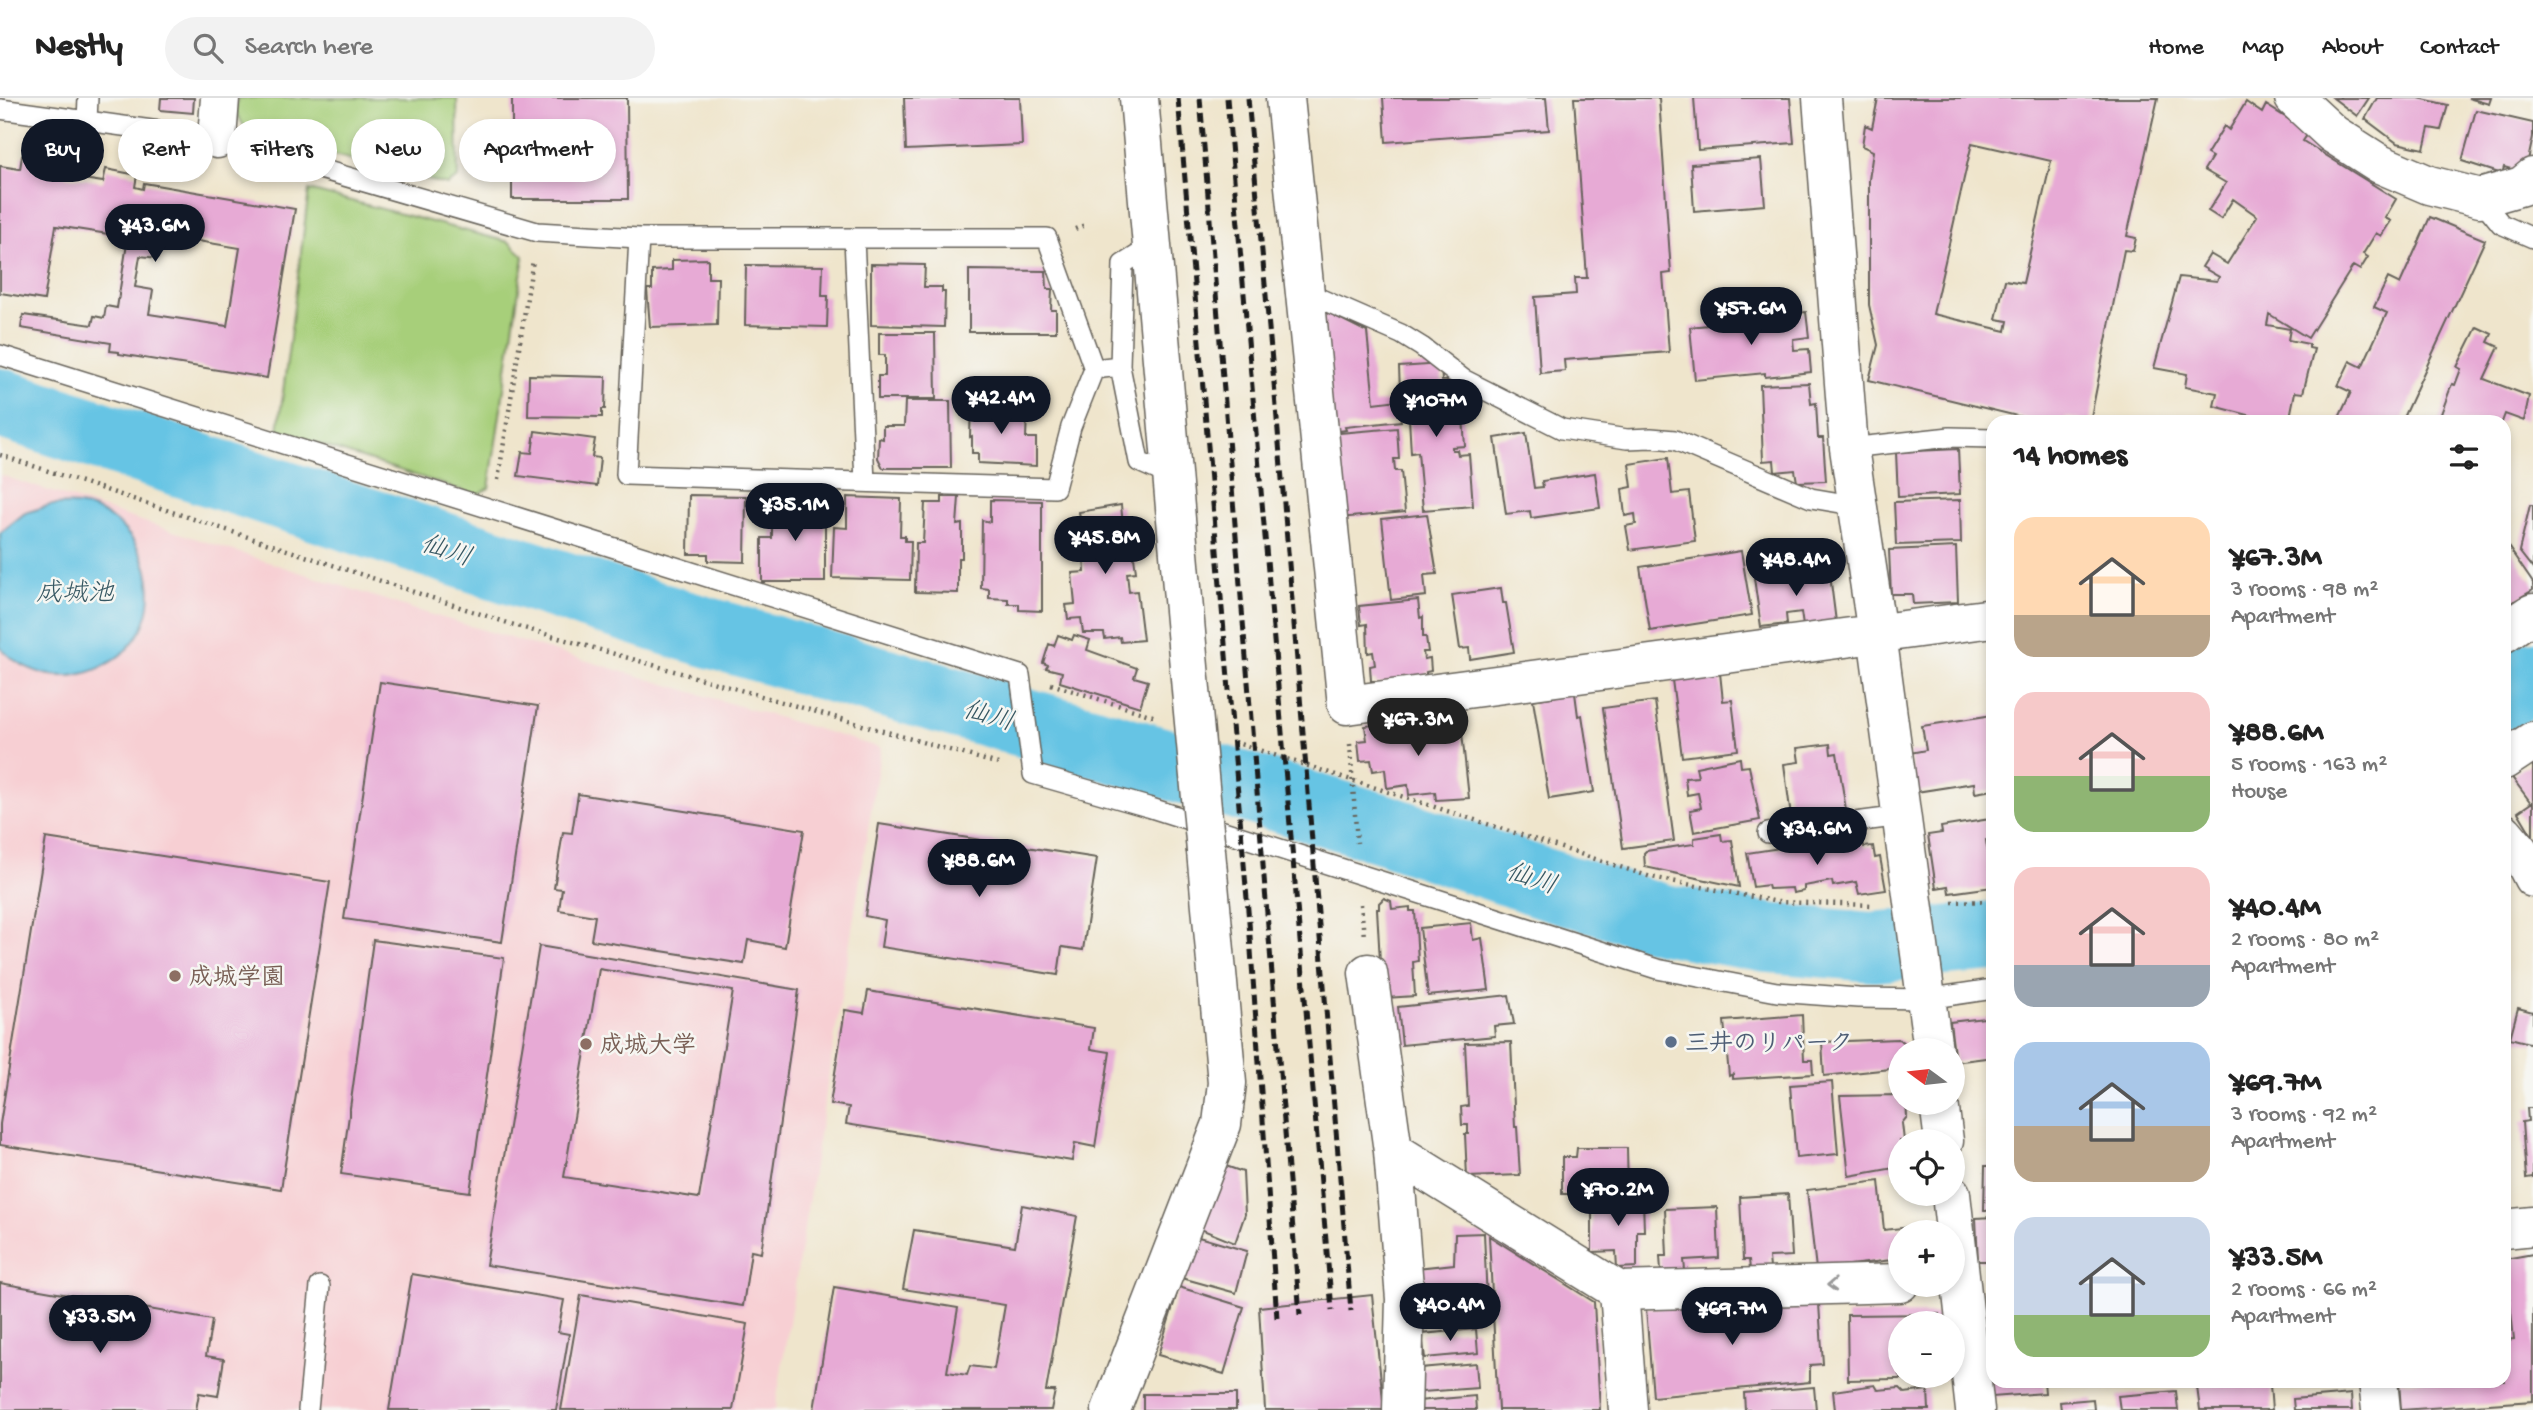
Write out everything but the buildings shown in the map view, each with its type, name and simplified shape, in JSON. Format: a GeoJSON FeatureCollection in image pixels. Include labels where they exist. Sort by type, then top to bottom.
{"type":"FeatureCollection","features":[{"type":"Feature","properties":{"kind":"street"},"geometry":{"type":"LineString","coordinates":[[217,139],[220,98]]}},
{"type":"Feature","properties":{"kind":"street"},"geometry":{"type":"LineString","coordinates":[[1111,1410],[1222,1124],[1227,1083],[1139,98]]}},
{"type":"Feature","properties":{"kind":"street"},"geometry":{"type":"LineString","coordinates":[[1285,98],[1347,705],[1986,619]]}},
{"type":"Feature","properties":{"kind":"street"},"geometry":{"type":"LineString","coordinates":[[1822,98],[1850,449],[1931,1038]]}},
{"type":"Feature","properties":{"kind":"street"},"geometry":{"type":"LineString","coordinates":[[2294,98],[2333,134],[2380,164],[2430,185],[2480,198],[2522,186],[2533,177]]}},
{"type":"Feature","properties":{"kind":"street"},"geometry":{"type":"LineString","coordinates":[[2511,628],[2533,613]]}},
{"type":"Feature","properties":{"kind":"street"},"geometry":{"type":"LineString","coordinates":[[2511,755],[2533,741]]}},
{"type":"Feature","properties":{"kind":"street"},"geometry":{"type":"LineString","coordinates":[[2511,841],[2533,878]]}},
{"type":"Feature","properties":{"kind":"street"},"geometry":{"type":"LineString","coordinates":[[1368,973],[1393,1152],[1405,1298],[1402,1410]]}},
{"type":"Feature","properties":{"kind":"street"},"geometry":{"type":"LineString","coordinates":[[1393,1152],[1619,1291],[1888,1283]]}},
{"type":"Feature","properties":{"kind":"street"},"geometry":{"type":"LineString","coordinates":[[1954,1206],[1969,1280],[1975,1410]]}},
{"type":"Feature","properties":{"kind":"street"},"geometry":{"type":"LineString","coordinates":[[2511,1228],[2533,1226]]}},
{"type":"Feature","properties":{"kind":"street"},"geometry":{"type":"LineString","coordinates":[[1619,1291],[1628,1410]]}},
{"type":"Feature","properties":{"kind":"street"},"geometry":{"type":"LineString","coordinates":[[2379,1388],[2381,1410]]}},
{"type":"Feature","properties":{"kind":"lane"},"geometry":{"type":"LineString","coordinates":[[87,119],[88,98]]}},
{"type":"Feature","properties":{"kind":"lane"},"geometry":{"type":"LineString","coordinates":[[0,109],[72,119]]}},
{"type":"Feature","properties":{"kind":"lane"},"geometry":{"type":"LineString","coordinates":[[104,123],[217,139],[537,232],[639,238],[1048,238],[1094,369],[1071,427],[1055,488],[626,475],[639,238]]}},
{"type":"Feature","properties":{"kind":"lane"},"geometry":{"type":"LineString","coordinates":[[2480,198],[2501,223],[2533,237]]}},
{"type":"Feature","properties":{"kind":"lane"},"geometry":{"type":"LineString","coordinates":[[854,238],[865,482]]}},
{"type":"Feature","properties":{"kind":"lane"},"geometry":{"type":"LineString","coordinates":[[1152,246],[1123,264],[1120,366],[1139,462],[1173,477]]}},
{"type":"Feature","properties":{"kind":"lane"},"geometry":{"type":"LineString","coordinates":[[1307,293],[1401,334],[1463,379],[1562,429],[1627,439],[1675,440],[1811,498],[1858,506]]}},
{"type":"Feature","properties":{"kind":"lane"},"geometry":{"type":"LineString","coordinates":[[0,355],[1020,675],[1031,768],[1361,876],[1657,969],[1777,992],[1858,998],[1925,990],[1986,989]]}},
{"type":"Feature","properties":{"kind":"lane"},"geometry":{"type":"LineString","coordinates":[[1094,369],[1120,366]]}},
{"type":"Feature","properties":{"kind":"lane"},"geometry":{"type":"LineString","coordinates":[[1850,449],[1950,437],[1986,438]]}},
{"type":"Feature","properties":{"kind":"lane"},"geometry":{"type":"LineString","coordinates":[[1768,833],[1902,816]]}},
{"type":"Feature","properties":{"kind":"lane"},"geometry":{"type":"LineString","coordinates":[[308,1410],[320,1286]]}},
{"type":"Feature","properties":{"kind":"path"},"geometry":{"type":"LineString","coordinates":[[493,510],[537,232]]}},
{"type":"Feature","properties":{"kind":"path"},"geometry":{"type":"LineString","coordinates":[[0,456],[517,626],[1031,768]]}},
{"type":"Feature","properties":{"kind":"path"},"geometry":{"type":"LineString","coordinates":[[1347,705],[1358,850]]}},
{"type":"Feature","properties":{"kind":"path"},"geometry":{"type":"LineString","coordinates":[[1304,764],[1651,877],[1778,902],[1880,905],[1914,909]]}},
{"type":"Feature","properties":{"kind":"path"},"geometry":{"type":"LineString","coordinates":[[1361,876],[1360,892],[1368,973]]}},
{"type":"Feature","properties":{"kind":"shaded area"},"geometry":{"type":"Polygon","coordinates":[[[0,475],[416,610],[881,748],[775,1410],[0,1410],[0,475]]]}},
{"type":"Feature","properties":{"kind":"green space"},"geometry":{"type":"Polygon","coordinates":[[[237,98],[457,98],[458,178],[447,185],[436,182],[445,182],[445,119],[351,119],[351,160],[337,156],[337,119],[240,119],[236,112],[237,98]]]}},
{"type":"Feature","properties":{"kind":"green space"},"geometry":{"type":"Polygon","coordinates":[[[309,190],[509,242],[524,256],[489,488],[476,495],[278,431],[309,190]]]}},
{"type":"Feature","properties":{"kind":"water","name":"成城池"},"geometry":{"type":"Polygon","coordinates":[[[51,505],[78,505],[111,518],[125,530],[136,545],[149,579],[147,615],[132,643],[121,655],[107,664],[77,675],[61,676],[32,670],[15,661],[0,647],[0,533],[25,513],[51,505]]]}},
{"type":"Feature","properties":{"kind":"waterway","name":"仙川"},"geometry":{"type":"LineString","coordinates":[[0,403],[676,623],[1114,748],[1388,830],[1543,883],[1663,919],[1768,938],[1872,947],[1986,938]]}},
{"type":"Feature","properties":{"kind":"waterway","name":"仙川"},"geometry":{"type":"LineString","coordinates":[[2511,690],[2533,676]]}},
{"type":"Feature","properties":{"kind":"railway"},"geometry":{"type":"LineString","coordinates":[[1178,98],[1249,922],[1277,1318]]}},
{"type":"Feature","properties":{"kind":"railway"},"geometry":{"type":"LineString","coordinates":[[1200,98],[1300,1315]]}},
{"type":"Feature","properties":{"kind":"railway"},"geometry":{"type":"LineString","coordinates":[[1227,98],[1332,1310]]}},
{"type":"Feature","properties":{"kind":"railway"},"geometry":{"type":"LineString","coordinates":[[1248,98],[1351,1311]]}},
{"type":"Feature","properties":{"kind":"place","name":"成城学園"},"geometry":{"type":"Point","coordinates":[175,976]}},
{"type":"Feature","properties":{"kind":"place","name":"三井のリパーク"},"geometry":{"type":"Point","coordinates":[1671,1042]}},
{"type":"Feature","properties":{"kind":"place","name":"成城大学"},"geometry":{"type":"Point","coordinates":[586,1044]}}]}
